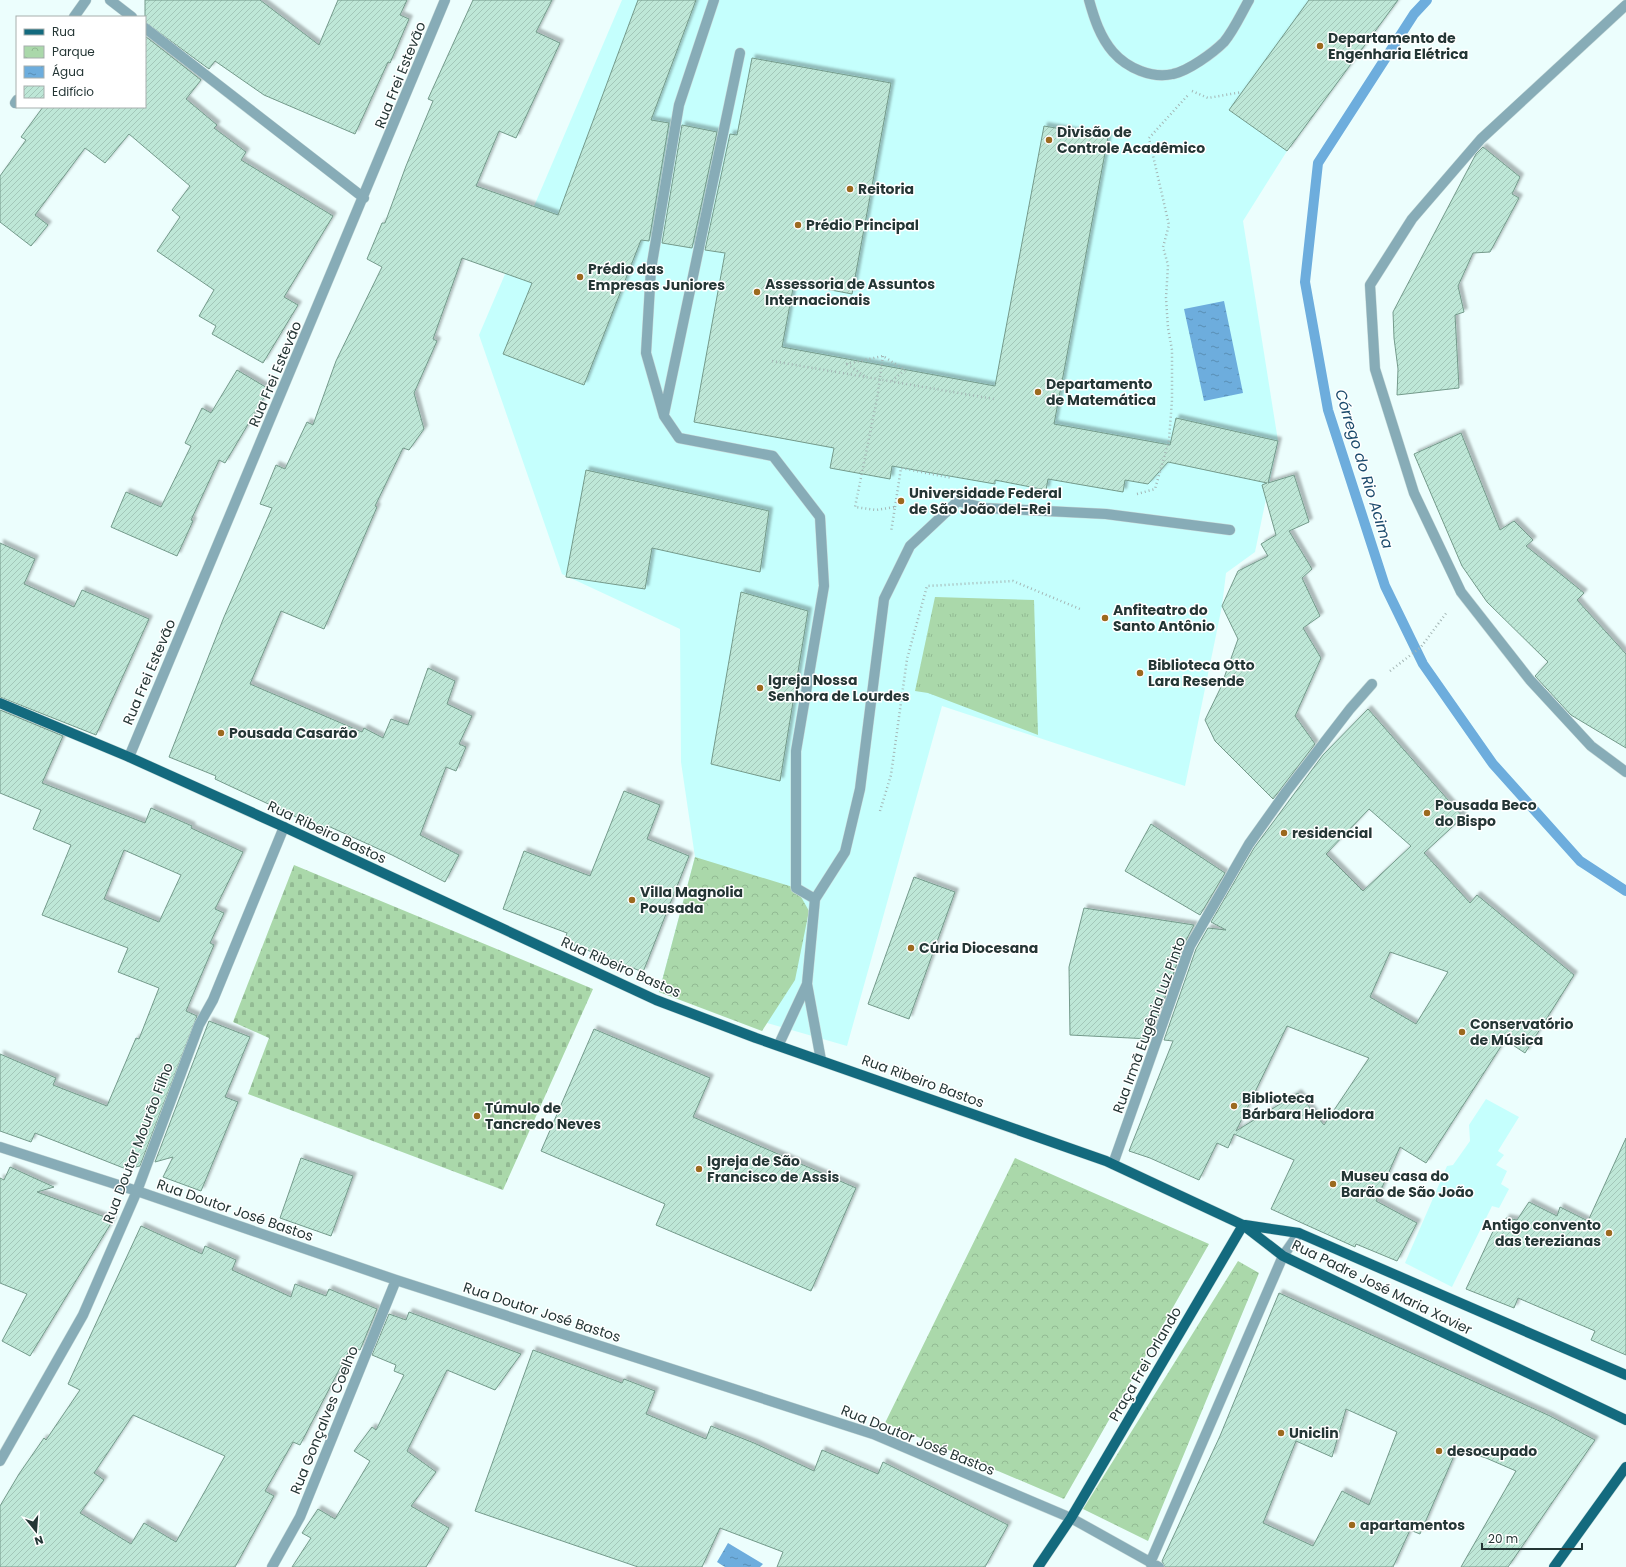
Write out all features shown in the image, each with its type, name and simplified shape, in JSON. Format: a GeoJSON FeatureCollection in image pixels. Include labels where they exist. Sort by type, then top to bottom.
{"type":"FeatureCollection","features":[{"type":"Feature","properties":{"kind":"main road","name":"Rua Ribeiro Bastos"},"geometry":{"type":"LineString","coordinates":[[0,702],[129,757],[284,827],[656,1000],[1113,1164],[1243,1225]]}},
{"type":"Feature","properties":{"kind":"main road","name":"Rua Padre José Maria Xavier"},"geometry":{"type":"LineString","coordinates":[[1243,1225],[1299,1233],[1626,1376]]}},
{"type":"Feature","properties":{"kind":"main road","name":"Rua Padre José Maria Xavier"},"geometry":{"type":"LineString","coordinates":[[1243,1225],[1283,1256],[1626,1420]]}},
{"type":"Feature","properties":{"kind":"main road","name":"Praça Frei Orlando"},"geometry":{"type":"LineString","coordinates":[[1038,1567],[1071,1518],[1243,1225]]}},
{"type":"Feature","properties":{"kind":"main road"},"geometry":{"type":"LineString","coordinates":[[1554,1567],[1626,1467]]}},
{"type":"Feature","properties":{"kind":"street"},"geometry":{"type":"LineString","coordinates":[[75,16],[86,0]]}},
{"type":"Feature","properties":{"kind":"street"},"geometry":{"type":"LineString","coordinates":[[110,0],[131,16]]}},
{"type":"Feature","properties":{"kind":"street","name":"Rua Frei Estevão"},"geometry":{"type":"LineString","coordinates":[[129,757],[364,198],[445,0]]}},
{"type":"Feature","properties":{"kind":"street"},"geometry":{"type":"LineString","coordinates":[[714,0],[680,105],[651,269],[646,353],[664,416],[679,438],[773,456],[820,517],[824,586],[796,751],[796,888],[815,900]]}},
{"type":"Feature","properties":{"kind":"street"},"geometry":{"type":"LineString","coordinates":[[1088,0],[1096,25],[1113,52],[1134,69],[1153,75],[1173,74],[1199,62],[1224,42],[1249,0]]}},
{"type":"Feature","properties":{"kind":"street"},"geometry":{"type":"LineString","coordinates":[[1626,5],[1481,139],[1412,219],[1370,285],[1375,369],[1414,493],[1461,592],[1530,680],[1591,746],[1626,772]]}},
{"type":"Feature","properties":{"kind":"street"},"geometry":{"type":"LineString","coordinates":[[146,29],[364,198]]}},
{"type":"Feature","properties":{"kind":"street"},"geometry":{"type":"LineString","coordinates":[[664,416],[740,53]]}},
{"type":"Feature","properties":{"kind":"street"},"geometry":{"type":"LineString","coordinates":[[821,1060],[807,984],[815,900],[846,852],[860,789],[884,599],[910,546],[958,501],[984,508],[1106,514],[1230,530]]}},
{"type":"Feature","properties":{"kind":"street","name":"Rua Irmã Eugênia Luz Pinto"},"geometry":{"type":"LineString","coordinates":[[1113,1164],[1190,946],[1249,844],[1286,792],[1350,709],[1372,684]]}},
{"type":"Feature","properties":{"kind":"street","name":"Rua Doutor Mourão Filho"},"geometry":{"type":"LineString","coordinates":[[0,1461],[84,1315],[137,1191],[199,1025],[213,1000],[284,827]]}},
{"type":"Feature","properties":{"kind":"street"},"geometry":{"type":"LineString","coordinates":[[779,1044],[807,984]]}},
{"type":"Feature","properties":{"kind":"street","name":"Rua Doutor José Bastos"},"geometry":{"type":"LineString","coordinates":[[0,1146],[137,1191],[396,1280],[873,1434],[1071,1518],[1155,1565]]}},
{"type":"Feature","properties":{"kind":"street"},"geometry":{"type":"LineString","coordinates":[[1155,1565],[1283,1256],[1299,1233]]}},
{"type":"Feature","properties":{"kind":"street","name":"Rua Gonçalves Coelho"},"geometry":{"type":"LineString","coordinates":[[272,1567],[300,1516],[396,1280]]}},
{"type":"Feature","properties":{"kind":"path"},"geometry":{"type":"LineString","coordinates":[[1133,495],[1155,489],[1169,440],[1172,400],[1172,350],[1168,328],[1166,298],[1168,265],[1163,247],[1169,225],[1149,138],[1192,91],[1208,98],[1242,92]]}},
{"type":"Feature","properties":{"kind":"path"},"geometry":{"type":"LineString","coordinates":[[883,356],[880,380],[855,507],[876,510],[895,507]]}},
{"type":"Feature","properties":{"kind":"path"},"geometry":{"type":"LineString","coordinates":[[867,378],[846,364],[883,356],[905,370],[891,382]]}},
{"type":"Feature","properties":{"kind":"path"},"geometry":{"type":"LineString","coordinates":[[772,361],[994,399]]}},
{"type":"Feature","properties":{"kind":"path"},"geometry":{"type":"LineString","coordinates":[[891,535],[901,468],[953,479]]}},
{"type":"Feature","properties":{"kind":"path"},"geometry":{"type":"LineString","coordinates":[[878,818],[891,775],[907,659],[927,586],[1013,582],[1080,608]]}},
{"type":"Feature","properties":{"kind":"path"},"geometry":{"type":"LineString","coordinates":[[1372,684],[1421,647],[1461,592]]}},
{"type":"Feature","properties":{"kind":"shaded area","name":"Universidade Federal de São João del-Rei"},"geometry":{"type":"Polygon","coordinates":[[[622,0],[1398,0],[1287,151],[1243,221],[1278,441],[1255,552],[1226,573],[1222,606],[1185,786],[942,706],[847,1046],[659,992],[695,857],[681,762],[680,629],[562,574],[479,335],[622,0]]]}},
{"type":"Feature","properties":{"kind":"shaded area"},"geometry":{"type":"Polygon","coordinates":[[[1486,1099],[1519,1117],[1498,1151],[1504,1155],[1496,1165],[1507,1171],[1501,1184],[1509,1189],[1499,1208],[1492,1206],[1452,1287],[1405,1263],[1447,1166],[1453,1165],[1470,1141],[1469,1125],[1486,1099]]]}},
{"type":"Feature","properties":{"kind":"green space"},"geometry":{"type":"Polygon","coordinates":[[[935,597],[1034,600],[1038,735],[928,693],[915,691],[935,597]]]}},
{"type":"Feature","properties":{"kind":"green space"},"geometry":{"type":"Polygon","coordinates":[[[695,857],[796,888],[809,911],[795,980],[762,1031],[659,992],[695,857]]]}},
{"type":"Feature","properties":{"kind":"green space"},"geometry":{"type":"Polygon","coordinates":[[[294,865],[593,989],[503,1190],[248,1094],[269,1038],[233,1022],[294,865]]]}},
{"type":"Feature","properties":{"kind":"green space"},"geometry":{"type":"Polygon","coordinates":[[[1015,1158],[1209,1244],[1064,1499],[885,1423],[1015,1158]]]}},
{"type":"Feature","properties":{"kind":"green space"},"geometry":{"type":"Polygon","coordinates":[[[1238,1261],[1259,1273],[1148,1541],[1083,1509],[1238,1261]]]}},
{"type":"Feature","properties":{"kind":"water"},"geometry":{"type":"Polygon","coordinates":[[[1224,301],[1243,393],[1204,401],[1184,309],[1224,301]]]}},
{"type":"Feature","properties":{"kind":"water"},"geometry":{"type":"Polygon","coordinates":[[[728,1543],[763,1564],[760,1567],[725,1567],[717,1562],[728,1543]]]}},
{"type":"Feature","properties":{"kind":"building"},"geometry":{"type":"Polygon","coordinates":[[[145,0],[260,0],[319,45],[338,0],[407,0],[400,15],[409,19],[390,63],[388,62],[355,134],[264,95],[215,61],[209,69],[146,23],[145,0]]]}},
{"type":"Feature","properties":{"kind":"building"},"geometry":{"type":"Polygon","coordinates":[[[473,0],[552,0],[536,32],[560,43],[516,138],[499,131],[476,186],[558,215],[638,0],[696,0],[651,120],[669,123],[649,241],[641,240],[584,385],[503,354],[532,283],[462,258],[433,339],[437,341],[414,393],[424,429],[409,450],[403,448],[375,506],[377,507],[324,629],[281,611],[250,684],[362,732],[364,728],[383,738],[391,719],[408,725],[428,668],[455,681],[447,704],[472,716],[459,744],[466,747],[456,771],[446,767],[420,835],[459,855],[445,882],[392,855],[328,826],[326,831],[215,779],[216,776],[169,757],[224,617],[272,508],[260,504],[276,465],[285,469],[307,422],[313,425],[336,361],[382,267],[367,259],[382,223],[385,223],[406,166],[433,101],[428,99],[473,0]]]}},
{"type":"Feature","properties":{"kind":"building","name":"Departamento de Engenharia Elétrica"},"geometry":{"type":"Polygon","coordinates":[[[1309,0],[1398,0],[1287,151],[1229,110],[1309,0]]]}},
{"type":"Feature","properties":{"kind":"building"},"geometry":{"type":"Polygon","coordinates":[[[146,37],[201,80],[186,99],[217,125],[214,128],[246,152],[241,160],[333,216],[284,297],[298,305],[263,363],[212,334],[216,326],[199,316],[214,290],[157,251],[180,217],[172,210],[190,186],[129,134],[105,163],[85,148],[35,215],[48,225],[31,246],[0,222],[0,176],[26,140],[21,137],[42,108],[146,108],[146,37]]]}},
{"type":"Feature","properties":{"kind":"building","name":"Prédio Principal"},"geometry":{"type":"Polygon","coordinates":[[[752,58],[891,83],[852,294],[794,283],[782,347],[995,386],[1044,126],[1108,137],[1054,424],[1170,445],[1176,418],[1278,441],[1268,483],[1294,475],[1309,522],[1289,531],[1312,569],[1302,578],[1320,616],[1303,628],[1321,658],[1295,716],[1315,744],[1273,799],[1215,741],[1205,720],[1220,689],[1238,639],[1222,606],[1238,571],[1268,556],[1261,544],[1276,535],[1262,485],[1267,483],[1168,462],[1148,484],[1125,480],[1123,492],[1048,479],[1046,490],[995,480],[995,484],[892,466],[890,479],[830,468],[834,448],[694,422],[725,253],[705,250],[730,134],[737,135],[752,58]]]}},
{"type":"Feature","properties":{"kind":"building"},"geometry":{"type":"Polygon","coordinates":[[[682,125],[717,132],[692,248],[662,243],[682,125]]]}},
{"type":"Feature","properties":{"kind":"building"},"geometry":{"type":"Polygon","coordinates":[[[1483,147],[1520,177],[1512,194],[1519,198],[1490,252],[1473,253],[1458,286],[1464,312],[1455,315],[1459,388],[1397,395],[1398,369],[1394,338],[1393,312],[1476,154],[1483,147]]]}},
{"type":"Feature","properties":{"kind":"building"},"geometry":{"type":"Polygon","coordinates":[[[237,370],[269,389],[225,463],[219,460],[191,520],[193,521],[177,556],[111,527],[126,492],[161,507],[191,446],[185,443],[202,408],[211,413],[237,370]]]}},
{"type":"Feature","properties":{"kind":"building"},"geometry":{"type":"Polygon","coordinates":[[[1461,433],[1500,530],[1514,521],[1533,540],[1526,546],[1584,593],[1577,600],[1626,654],[1626,748],[1571,715],[1535,676],[1548,662],[1487,602],[1462,566],[1414,454],[1461,433]]]}},
{"type":"Feature","properties":{"kind":"building"},"geometry":{"type":"Polygon","coordinates":[[[586,470],[769,511],[760,572],[652,548],[645,589],[566,577],[586,470]]]}},
{"type":"Feature","properties":{"kind":"building"},"geometry":{"type":"Polygon","coordinates":[[[0,543],[35,559],[24,584],[74,607],[82,590],[149,619],[96,735],[0,697],[0,543]]]}},
{"type":"Feature","properties":{"kind":"building","name":"Igreja Nossa Senhora de Lourdes"},"geometry":{"type":"Polygon","coordinates":[[[741,592],[808,611],[780,781],[711,764],[741,592]]]}},
{"type":"Feature","properties":{"kind":"building"},"geometry":{"type":"Polygon","coordinates":[[[1368,709],[1463,817],[1424,853],[1470,903],[1477,895],[1574,975],[1525,1053],[1505,1040],[1426,1163],[1400,1147],[1376,1201],[1417,1223],[1397,1261],[1356,1244],[1355,1247],[1271,1209],[1294,1160],[1234,1134],[1228,1148],[1217,1143],[1199,1180],[1150,1158],[1129,1151],[1173,1041],[1164,1040],[1196,949],[1208,928],[1226,930],[1211,922],[1254,848],[1323,755],[1368,709]],[[1369,809],[1326,854],[1363,891],[1411,846],[1369,809]],[[1390,952],[1370,997],[1416,1024],[1448,972],[1390,952]],[[1287,1026],[1236,1131],[1298,1093],[1324,1125],[1369,1058],[1287,1026]]]}},
{"type":"Feature","properties":{"kind":"building"},"geometry":{"type":"Polygon","coordinates":[[[0,710],[63,736],[42,783],[145,823],[151,808],[192,826],[191,828],[243,852],[215,909],[224,913],[210,943],[214,945],[186,1011],[197,1016],[140,1166],[126,1169],[35,1133],[31,1142],[0,1131],[0,1054],[56,1078],[53,1085],[107,1106],[136,1038],[139,1039],[159,988],[118,972],[128,948],[42,915],[71,845],[33,829],[41,810],[0,793],[0,710]],[[124,850],[104,899],[159,922],[181,875],[124,850]]]}},
{"type":"Feature","properties":{"kind":"building"},"geometry":{"type":"Polygon","coordinates":[[[624,791],[660,805],[647,839],[689,856],[643,972],[564,941],[567,933],[503,909],[524,851],[590,876],[624,791]]]}},
{"type":"Feature","properties":{"kind":"building"},"geometry":{"type":"Polygon","coordinates":[[[1151,824],[1225,873],[1200,915],[1125,871],[1151,824]]]}},
{"type":"Feature","properties":{"kind":"building","name":"Cúria Diocesana"},"geometry":{"type":"Polygon","coordinates":[[[914,877],[955,892],[909,1019],[868,1004],[914,877]]]}},
{"type":"Feature","properties":{"kind":"building"},"geometry":{"type":"Polygon","coordinates":[[[1084,908],[1194,925],[1184,944],[1150,1039],[1070,1035],[1069,967],[1084,908]]]}},
{"type":"Feature","properties":{"kind":"building"},"geometry":{"type":"Polygon","coordinates":[[[209,1021],[250,1037],[225,1097],[238,1102],[201,1191],[163,1177],[173,1157],[155,1162],[209,1021]]]}},
{"type":"Feature","properties":{"kind":"building","name":"Igreja de São Francisco de Assis"},"geometry":{"type":"Polygon","coordinates":[[[594,1029],[710,1078],[693,1117],[856,1188],[811,1291],[656,1225],[665,1204],[541,1151],[594,1029]]]}},
{"type":"Feature","properties":{"kind":"building"},"geometry":{"type":"Polygon","coordinates":[[[1626,1138],[1626,1355],[1591,1340],[1595,1331],[1518,1298],[1514,1308],[1466,1289],[1495,1227],[1502,1229],[1506,1218],[1517,1220],[1529,1202],[1557,1216],[1560,1207],[1588,1221],[1626,1138]]]}},
{"type":"Feature","properties":{"kind":"building"},"geometry":{"type":"Polygon","coordinates":[[[301,1158],[353,1176],[331,1236],[280,1218],[301,1158]]]}},
{"type":"Feature","properties":{"kind":"building"},"geometry":{"type":"Polygon","coordinates":[[[10,1167],[54,1187],[37,1192],[113,1220],[30,1356],[2,1341],[27,1294],[0,1283],[0,1178],[4,1180],[10,1167]]]}},
{"type":"Feature","properties":{"kind":"building"},"geometry":{"type":"Polygon","coordinates":[[[141,1226],[202,1254],[205,1246],[236,1260],[232,1270],[291,1297],[295,1284],[326,1296],[329,1289],[377,1309],[360,1350],[351,1347],[300,1445],[293,1442],[265,1491],[274,1496],[235,1567],[0,1567],[0,1506],[19,1474],[44,1438],[46,1440],[80,1390],[68,1384],[141,1226]],[[133,1415],[94,1473],[104,1480],[80,1513],[131,1544],[144,1523],[176,1542],[225,1456],[133,1415]]]}},
{"type":"Feature","properties":{"kind":"building"},"geometry":{"type":"Polygon","coordinates":[[[1279,1293],[1550,1416],[1595,1440],[1508,1567],[1461,1567],[1516,1471],[1486,1458],[1457,1449],[1420,1534],[1410,1530],[1393,1567],[1165,1567],[1162,1561],[1220,1436],[1279,1293]],[[1346,1409],[1332,1457],[1296,1441],[1263,1523],[1313,1546],[1342,1491],[1369,1505],[1397,1432],[1346,1409]]]}},
{"type":"Feature","properties":{"kind":"building"},"geometry":{"type":"Polygon","coordinates":[[[409,1312],[521,1354],[495,1390],[447,1370],[407,1451],[436,1472],[411,1506],[449,1528],[426,1567],[292,1567],[311,1538],[302,1533],[318,1509],[335,1519],[370,1461],[354,1451],[372,1427],[376,1430],[404,1375],[394,1371],[396,1365],[372,1355],[389,1314],[406,1320],[409,1312]]]}},
{"type":"Feature","properties":{"kind":"building"},"geometry":{"type":"Polygon","coordinates":[[[533,1350],[622,1383],[624,1379],[655,1391],[646,1414],[706,1439],[711,1426],[754,1443],[814,1471],[822,1450],[878,1474],[883,1462],[1008,1525],[985,1567],[777,1567],[783,1552],[720,1528],[702,1567],[638,1567],[475,1511],[533,1350]]]}},
{"type":"Feature","properties":{"kind":"waterway","name":"Córrego do Rio Acima"},"geometry":{"type":"LineString","coordinates":[[1427,0],[1414,14],[1318,163],[1305,282],[1328,410],[1385,586],[1423,664],[1493,764],[1580,861],[1626,891]]}},
{"type":"Feature","properties":{"kind":"place","name":"Departamento de Engenharia Elétrica"},"geometry":{"type":"Point","coordinates":[1320,46]}},
{"type":"Feature","properties":{"kind":"place","name":"Divisão de Controle Acadêmico"},"geometry":{"type":"Point","coordinates":[1049,140]}},
{"type":"Feature","properties":{"kind":"place","name":"Reitoria"},"geometry":{"type":"Point","coordinates":[850,189]}},
{"type":"Feature","properties":{"kind":"place","name":"Prédio Principal"},"geometry":{"type":"Point","coordinates":[798,225]}},
{"type":"Feature","properties":{"kind":"place","name":"Prédio das Empresas Juniores"},"geometry":{"type":"Point","coordinates":[580,277]}},
{"type":"Feature","properties":{"kind":"place","name":"Assessoria de Assuntos Internacionais"},"geometry":{"type":"Point","coordinates":[757,292]}},
{"type":"Feature","properties":{"kind":"place","name":"Departamento de Matemática"},"geometry":{"type":"Point","coordinates":[1038,392]}},
{"type":"Feature","properties":{"kind":"place","name":"Universidade Federal de São João del-Rei"},"geometry":{"type":"Point","coordinates":[901,501]}},
{"type":"Feature","properties":{"kind":"place","name":"Anfiteatro do Santo Antônio"},"geometry":{"type":"Point","coordinates":[1105,618]}},
{"type":"Feature","properties":{"kind":"place","name":"Biblioteca Otto Lara Resende"},"geometry":{"type":"Point","coordinates":[1140,673]}},
{"type":"Feature","properties":{"kind":"place","name":"Igreja Nossa Senhora de Lourdes"},"geometry":{"type":"Point","coordinates":[760,688]}},
{"type":"Feature","properties":{"kind":"place","name":"Pousada Casarão"},"geometry":{"type":"Point","coordinates":[221,733]}},
{"type":"Feature","properties":{"kind":"place","name":"Pousada Beco do Bispo"},"geometry":{"type":"Point","coordinates":[1427,813]}},
{"type":"Feature","properties":{"kind":"place","name":"residencial"},"geometry":{"type":"Point","coordinates":[1284,833]}},
{"type":"Feature","properties":{"kind":"place","name":"Villa Magnolia Pousada"},"geometry":{"type":"Point","coordinates":[632,900]}},
{"type":"Feature","properties":{"kind":"place","name":"Cúria Diocesana"},"geometry":{"type":"Point","coordinates":[911,948]}},
{"type":"Feature","properties":{"kind":"place","name":"Conservatório de Música"},"geometry":{"type":"Point","coordinates":[1462,1032]}},
{"type":"Feature","properties":{"kind":"place","name":"Biblioteca Bárbara Heliodora"},"geometry":{"type":"Point","coordinates":[1234,1106]}},
{"type":"Feature","properties":{"kind":"place","name":"Túmulo de Tancredo Neves"},"geometry":{"type":"Point","coordinates":[477,1116]}},
{"type":"Feature","properties":{"kind":"place","name":"Igreja de São Francisco de Assis"},"geometry":{"type":"Point","coordinates":[699,1169]}},
{"type":"Feature","properties":{"kind":"place","name":"Museu casa do Barão de São João"},"geometry":{"type":"Point","coordinates":[1333,1184]}},
{"type":"Feature","properties":{"kind":"place","name":"Antigo convento das terezianas"},"geometry":{"type":"Point","coordinates":[1609,1233]}},
{"type":"Feature","properties":{"kind":"place","name":"Uniclin"},"geometry":{"type":"Point","coordinates":[1281,1433]}},
{"type":"Feature","properties":{"kind":"place","name":"desocupado"},"geometry":{"type":"Point","coordinates":[1439,1451]}},
{"type":"Feature","properties":{"kind":"place","name":"apartamentos"},"geometry":{"type":"Point","coordinates":[1352,1525]}}]}
